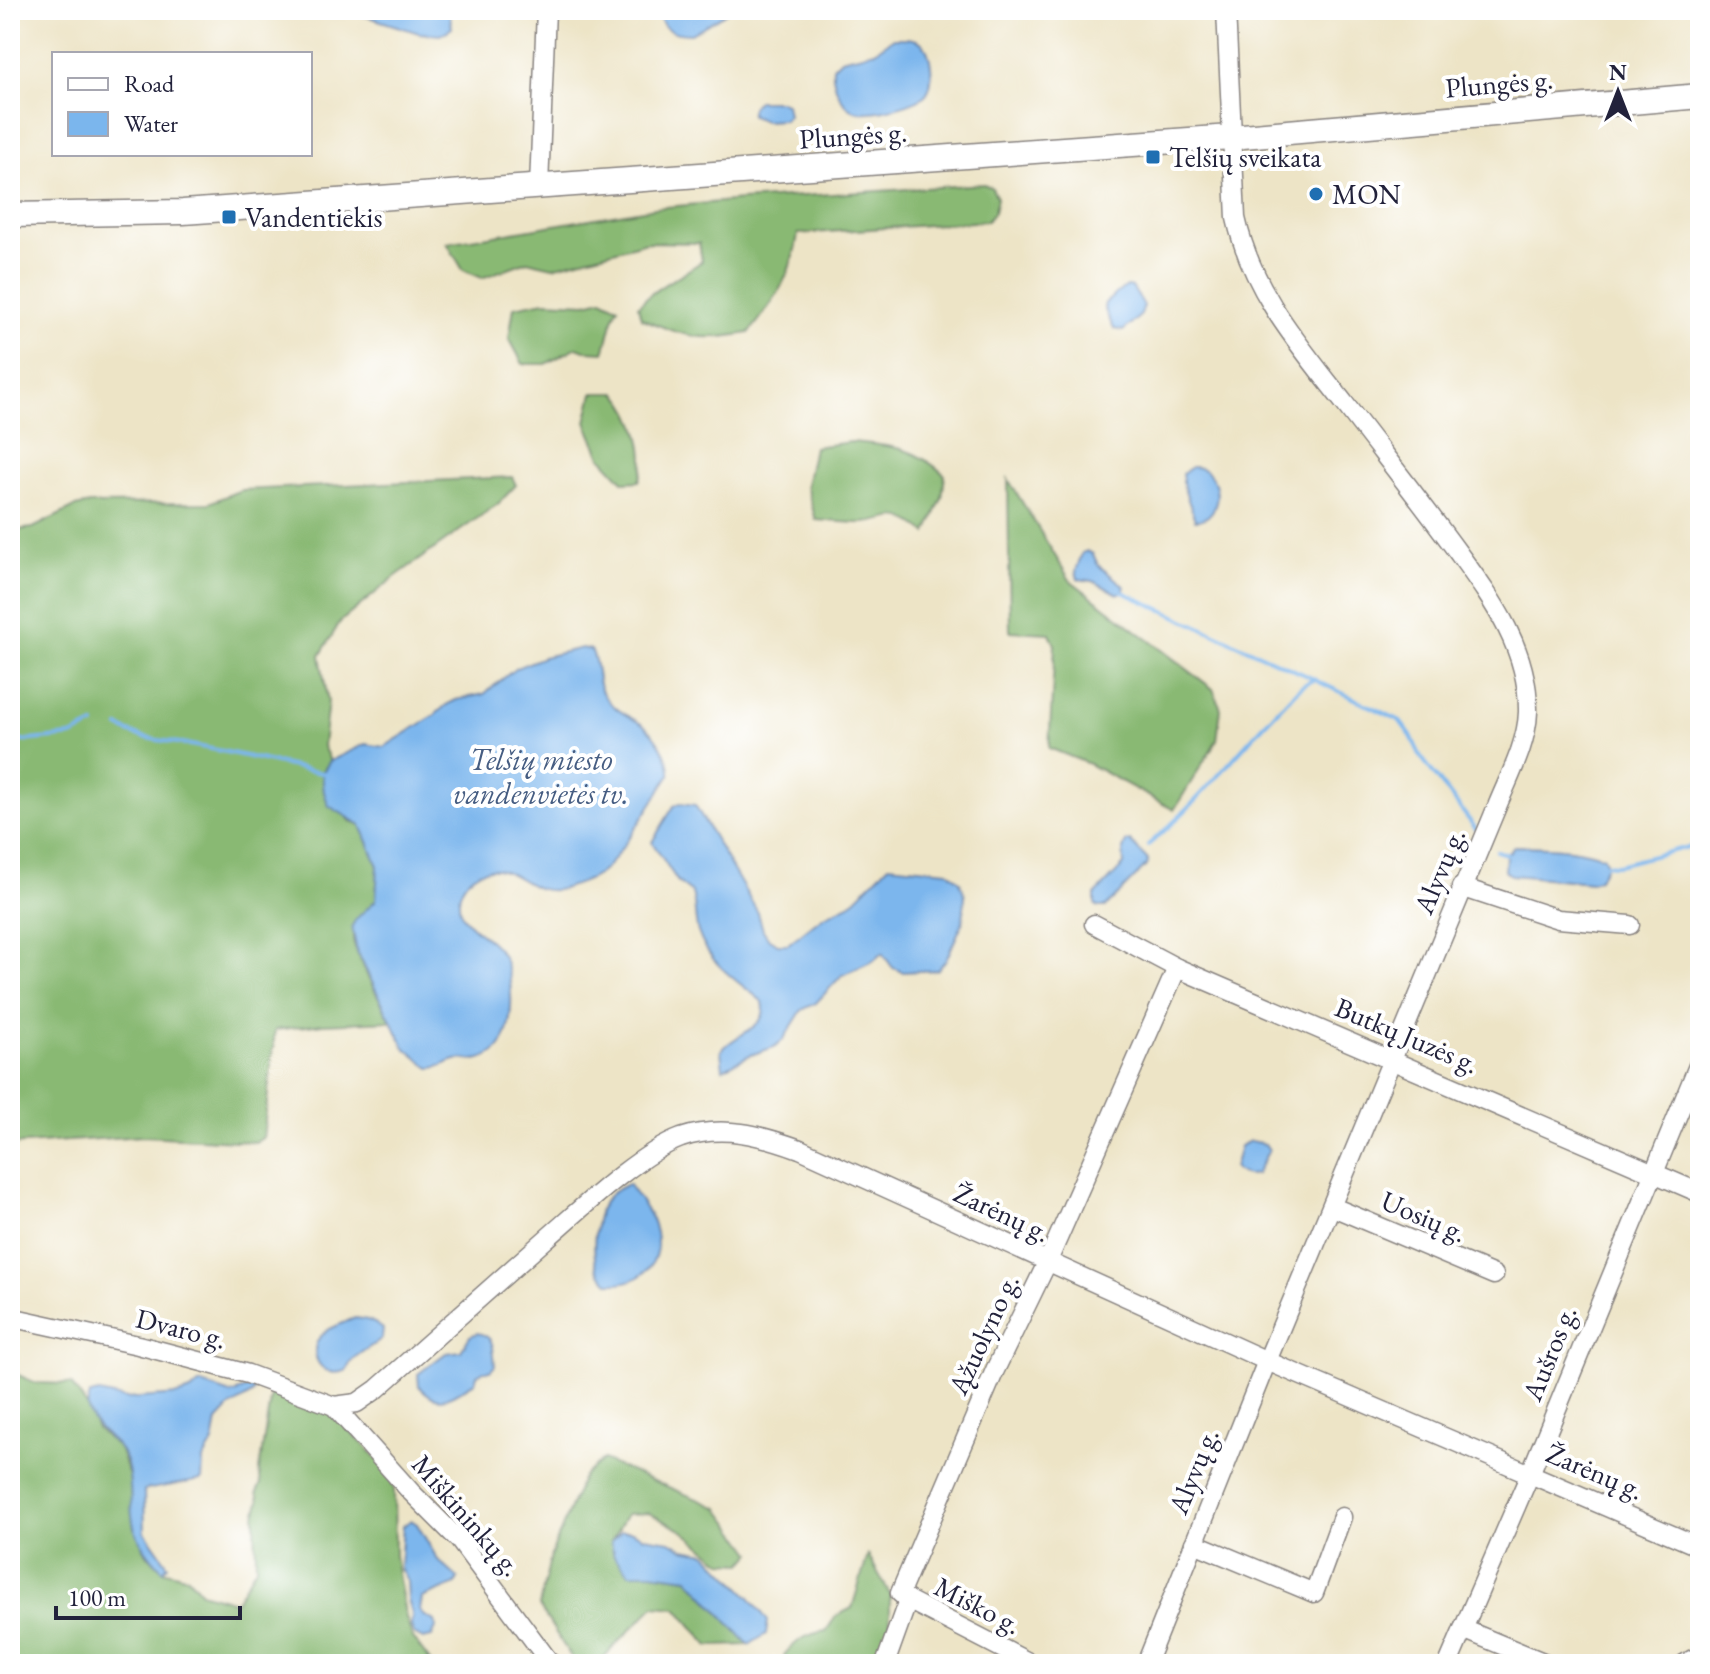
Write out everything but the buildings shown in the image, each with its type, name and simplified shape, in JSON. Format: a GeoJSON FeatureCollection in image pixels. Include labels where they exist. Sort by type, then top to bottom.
{"type":"FeatureCollection","features":[{"type":"Feature","properties":{"kind":"main road","name":"Plungės g."},"geometry":{"type":"LineString","coordinates":[[10,215],[183,212],[539,187],[1231,137],[1700,96]]}},
{"type":"Feature","properties":{"kind":"street"},"geometry":{"type":"LineString","coordinates":[[539,187],[546,10]]}},
{"type":"Feature","properties":{"kind":"street","name":"Alyvų g."},"geometry":{"type":"LineString","coordinates":[[1146,1664],[1267,1361],[1503,791],[1527,725],[1527,693],[1520,660],[1506,624],[1483,586],[1267,301],[1253,272],[1238,228],[1226,10]]}},
{"type":"Feature","properties":{"kind":"street"},"geometry":{"type":"LineString","coordinates":[[1461,887],[1558,919],[1630,925]]}},
{"type":"Feature","properties":{"kind":"street","name":"Butkų Juzės g."},"geometry":{"type":"LineString","coordinates":[[1094,924],[1177,968],[1700,1193]]}},
{"type":"Feature","properties":{"kind":"street","name":"Ąžuolyno g."},"geometry":{"type":"LineString","coordinates":[[904,1596],[995,1370],[1047,1263],[1177,968]]}},
{"type":"Feature","properties":{"kind":"street","name":"Aušros g."},"geometry":{"type":"LineString","coordinates":[[1448,1664],[1700,1061]]}},
{"type":"Feature","properties":{"kind":"street","name":"Žarėnų g."},"geometry":{"type":"LineString","coordinates":[[334,1406],[357,1403],[377,1389],[589,1201],[653,1152],[682,1138],[719,1131],[752,1133],[774,1140],[1267,1361],[1700,1547]]}},
{"type":"Feature","properties":{"kind":"street","name":"Uosių g."},"geometry":{"type":"LineString","coordinates":[[1333,1207],[1494,1275]]}},
{"type":"Feature","properties":{"kind":"street","name":"Dvaro g."},"geometry":{"type":"LineString","coordinates":[[10,1317],[138,1345],[248,1374],[334,1406]]}},
{"type":"Feature","properties":{"kind":"street","name":"Miškininkų g."},"geometry":{"type":"LineString","coordinates":[[334,1406],[459,1540],[551,1664]]}},
{"type":"Feature","properties":{"kind":"street"},"geometry":{"type":"LineString","coordinates":[[1194,1543],[1314,1593],[1342,1517]]}},
{"type":"Feature","properties":{"kind":"street"},"geometry":{"type":"LineString","coordinates":[[885,1664],[904,1596]]}},
{"type":"Feature","properties":{"kind":"street","name":"Miško g."},"geometry":{"type":"LineString","coordinates":[[904,1596],[1032,1664]]}},
{"type":"Feature","properties":{"kind":"street"},"geometry":{"type":"LineString","coordinates":[[1463,1629],[1548,1664]]}},
{"type":"Feature","properties":{"kind":"street"},"geometry":{"type":"LineString","coordinates":[[1684,1664],[1700,1655]]}},
{"type":"Feature","properties":{"kind":"green space"},"geometry":{"type":"Polygon","coordinates":[[[984,184],[992,188],[997,198],[994,212],[987,221],[798,234],[787,275],[767,310],[749,333],[732,336],[694,336],[641,318],[638,306],[645,299],[702,261],[699,243],[647,242],[553,267],[527,261],[482,278],[463,270],[447,243],[655,208],[984,184]]]}},
{"type":"Feature","properties":{"kind":"green space"},"geometry":{"type":"Polygon","coordinates":[[[602,299],[618,307],[604,352],[577,347],[546,364],[523,364],[509,338],[514,307],[545,301],[586,303],[602,299]]]}},
{"type":"Feature","properties":{"kind":"green space"},"geometry":{"type":"Polygon","coordinates":[[[593,393],[617,393],[630,412],[642,447],[639,481],[624,482],[601,457],[586,422],[593,393]]]}},
{"type":"Feature","properties":{"kind":"green space"},"geometry":{"type":"Polygon","coordinates":[[[851,442],[901,449],[923,458],[945,475],[942,498],[927,533],[900,517],[862,523],[816,520],[806,486],[814,447],[851,442]]]}},
{"type":"Feature","properties":{"kind":"green space"},"geometry":{"type":"Polygon","coordinates":[[[512,477],[516,485],[499,503],[396,576],[340,622],[320,656],[328,701],[323,746],[330,761],[322,773],[350,821],[361,825],[378,866],[376,900],[357,925],[354,943],[391,1021],[275,1030],[263,1138],[255,1142],[143,1136],[10,1145],[10,531],[33,528],[75,507],[90,504],[209,503],[241,490],[512,477]]]}},
{"type":"Feature","properties":{"kind":"green space"},"geometry":{"type":"Polygon","coordinates":[[[1008,479],[1070,580],[1213,689],[1221,709],[1217,740],[1174,810],[1089,764],[1049,748],[1055,645],[1050,633],[1010,631],[1008,479]]]}},
{"type":"Feature","properties":{"kind":"green space"},"geometry":{"type":"Polygon","coordinates":[[[16,1374],[36,1383],[71,1384],[87,1406],[97,1429],[119,1448],[130,1479],[134,1528],[147,1554],[163,1570],[188,1577],[201,1592],[235,1602],[256,1567],[257,1492],[261,1484],[259,1470],[271,1393],[277,1391],[332,1413],[389,1470],[394,1489],[395,1556],[405,1614],[412,1637],[432,1664],[10,1664],[10,1375],[16,1374]]]}},
{"type":"Feature","properties":{"kind":"green space"},"geometry":{"type":"Polygon","coordinates":[[[603,1460],[719,1508],[752,1553],[743,1563],[722,1562],[683,1531],[649,1513],[627,1514],[611,1542],[630,1573],[688,1578],[749,1645],[709,1646],[677,1608],[654,1606],[600,1661],[574,1662],[539,1606],[551,1555],[583,1476],[603,1460]]]}},
{"type":"Feature","properties":{"kind":"green space"},"geometry":{"type":"Polygon","coordinates":[[[868,1555],[890,1594],[890,1624],[876,1664],[848,1664],[835,1658],[825,1660],[824,1664],[787,1664],[784,1655],[793,1645],[803,1638],[826,1631],[836,1616],[852,1608],[868,1555]]]}},
{"type":"Feature","properties":{"kind":"water"},"geometry":{"type":"Polygon","coordinates":[[[346,10],[449,10],[452,28],[441,35],[419,33],[346,10]]]}},
{"type":"Feature","properties":{"kind":"water"},"geometry":{"type":"Polygon","coordinates":[[[658,10],[731,10],[691,34],[668,30],[661,22],[658,10]]]}},
{"type":"Feature","properties":{"kind":"water"},"geometry":{"type":"Polygon","coordinates":[[[894,38],[913,39],[924,45],[931,68],[928,91],[918,99],[889,109],[859,112],[848,107],[837,91],[833,67],[841,59],[875,51],[894,38]]]}},
{"type":"Feature","properties":{"kind":"water"},"geometry":{"type":"Polygon","coordinates":[[[758,101],[780,101],[786,104],[788,115],[784,120],[765,121],[751,116],[752,107],[758,101]]]}},
{"type":"Feature","properties":{"kind":"water"},"geometry":{"type":"Polygon","coordinates":[[[1126,286],[1132,287],[1144,306],[1141,315],[1123,331],[1114,329],[1104,308],[1105,303],[1126,286]]]}},
{"type":"Feature","properties":{"kind":"water"},"geometry":{"type":"Polygon","coordinates":[[[1192,467],[1203,469],[1210,475],[1217,494],[1212,512],[1205,518],[1195,520],[1182,474],[1192,467]]]}},
{"type":"Feature","properties":{"kind":"water"},"geometry":{"type":"Polygon","coordinates":[[[1087,551],[1093,554],[1098,565],[1125,587],[1123,592],[1118,594],[1093,581],[1078,579],[1076,571],[1082,553],[1087,551]]]}},
{"type":"Feature","properties":{"kind":"water","name":"Telšių miesto vandenvietės tv."},"geometry":{"type":"Polygon","coordinates":[[[582,648],[591,650],[594,656],[599,686],[605,697],[656,739],[665,754],[670,775],[625,843],[595,876],[565,888],[544,890],[506,871],[491,869],[479,872],[465,883],[460,894],[462,914],[496,947],[506,965],[511,992],[509,1021],[501,1045],[493,1053],[481,1059],[452,1061],[430,1068],[405,1048],[357,952],[352,926],[376,900],[378,866],[361,825],[329,806],[322,773],[330,761],[365,744],[384,747],[446,705],[484,694],[516,668],[543,657],[582,648]]]}},
{"type":"Feature","properties":{"kind":"water"},"geometry":{"type":"Polygon","coordinates":[[[680,803],[695,805],[758,913],[763,930],[769,939],[778,944],[788,944],[822,917],[851,903],[889,865],[948,871],[960,881],[965,895],[963,922],[946,960],[937,970],[903,972],[893,968],[882,953],[873,961],[842,975],[816,1003],[802,1010],[783,1040],[774,1047],[723,1069],[721,1051],[756,1025],[764,1011],[763,1002],[725,972],[709,954],[698,932],[692,893],[678,882],[652,842],[674,806],[680,803]]]}},
{"type":"Feature","properties":{"kind":"water"},"geometry":{"type":"Polygon","coordinates":[[[1130,841],[1148,860],[1147,865],[1106,907],[1098,907],[1095,895],[1124,865],[1123,850],[1126,842],[1130,841]]]}},
{"type":"Feature","properties":{"kind":"water"},"geometry":{"type":"Polygon","coordinates":[[[1515,846],[1584,851],[1604,857],[1607,864],[1599,879],[1591,882],[1511,875],[1505,871],[1506,855],[1515,846]]]}},
{"type":"Feature","properties":{"kind":"water"},"geometry":{"type":"Polygon","coordinates":[[[1250,1141],[1265,1144],[1269,1150],[1256,1174],[1247,1175],[1234,1168],[1240,1146],[1250,1141]]]}},
{"type":"Feature","properties":{"kind":"water"},"geometry":{"type":"Polygon","coordinates":[[[628,1184],[652,1220],[657,1245],[655,1256],[644,1273],[634,1279],[610,1283],[597,1268],[596,1226],[605,1201],[628,1184]]]}},
{"type":"Feature","properties":{"kind":"water"},"geometry":{"type":"Polygon","coordinates":[[[355,1318],[380,1326],[383,1329],[382,1338],[357,1356],[347,1370],[329,1372],[318,1362],[315,1354],[319,1338],[329,1329],[355,1318]]]}},
{"type":"Feature","properties":{"kind":"water"},"geometry":{"type":"Polygon","coordinates":[[[477,1333],[491,1341],[495,1366],[477,1375],[475,1382],[446,1398],[440,1399],[426,1393],[419,1386],[418,1374],[446,1353],[461,1351],[470,1336],[477,1333]]]}},
{"type":"Feature","properties":{"kind":"water"},"geometry":{"type":"Polygon","coordinates":[[[200,1383],[231,1394],[251,1387],[254,1389],[252,1394],[229,1408],[217,1421],[213,1443],[203,1460],[202,1480],[144,1490],[145,1532],[168,1565],[163,1570],[147,1552],[135,1530],[129,1475],[123,1455],[95,1424],[88,1403],[90,1395],[99,1393],[126,1399],[178,1395],[191,1391],[200,1383]]]}},
{"type":"Feature","properties":{"kind":"water"},"geometry":{"type":"Polygon","coordinates":[[[411,1520],[417,1524],[438,1560],[458,1578],[456,1584],[422,1598],[420,1610],[435,1621],[436,1628],[432,1637],[423,1639],[414,1634],[411,1626],[407,1580],[400,1568],[403,1526],[411,1520]]]}},
{"type":"Feature","properties":{"kind":"water"},"geometry":{"type":"Polygon","coordinates":[[[621,1531],[632,1531],[644,1537],[670,1541],[684,1549],[706,1553],[750,1597],[768,1621],[766,1634],[749,1645],[688,1578],[630,1573],[614,1556],[611,1542],[621,1531]]]}},
{"type":"Feature","properties":{"kind":"waterway"},"geometry":{"type":"LineString","coordinates":[[11,551],[12,742]]}},
{"type":"Feature","properties":{"kind":"waterway"},"geometry":{"type":"LineString","coordinates":[[1123,592],[1314,679]]}},
{"type":"Feature","properties":{"kind":"waterway"},"geometry":{"type":"LineString","coordinates":[[1148,845],[1199,797],[1294,693],[1315,680],[1399,720],[1421,757],[1476,829]]}},
{"type":"Feature","properties":{"kind":"waterway"},"geometry":{"type":"LineString","coordinates":[[12,742],[71,736],[94,725]]}},
{"type":"Feature","properties":{"kind":"waterway"},"geometry":{"type":"LineString","coordinates":[[119,727],[151,739],[326,774]]}},
{"type":"Feature","properties":{"kind":"waterway"},"geometry":{"type":"LineString","coordinates":[[1601,864],[1618,865],[1700,844]]}},
{"type":"Feature","properties":{"kind":"waterway"},"geometry":{"type":"LineString","coordinates":[[1497,851],[1509,855]]}},
{"type":"Feature","properties":{"kind":"place","name":"Telšių sveikata"},"geometry":{"type":"Point","coordinates":[1153,157]}},
{"type":"Feature","properties":{"kind":"place","name":"MON"},"geometry":{"type":"Point","coordinates":[1316,194]}},
{"type":"Feature","properties":{"kind":"place","name":"Vandentiekis"},"geometry":{"type":"Point","coordinates":[229,217]}}]}
